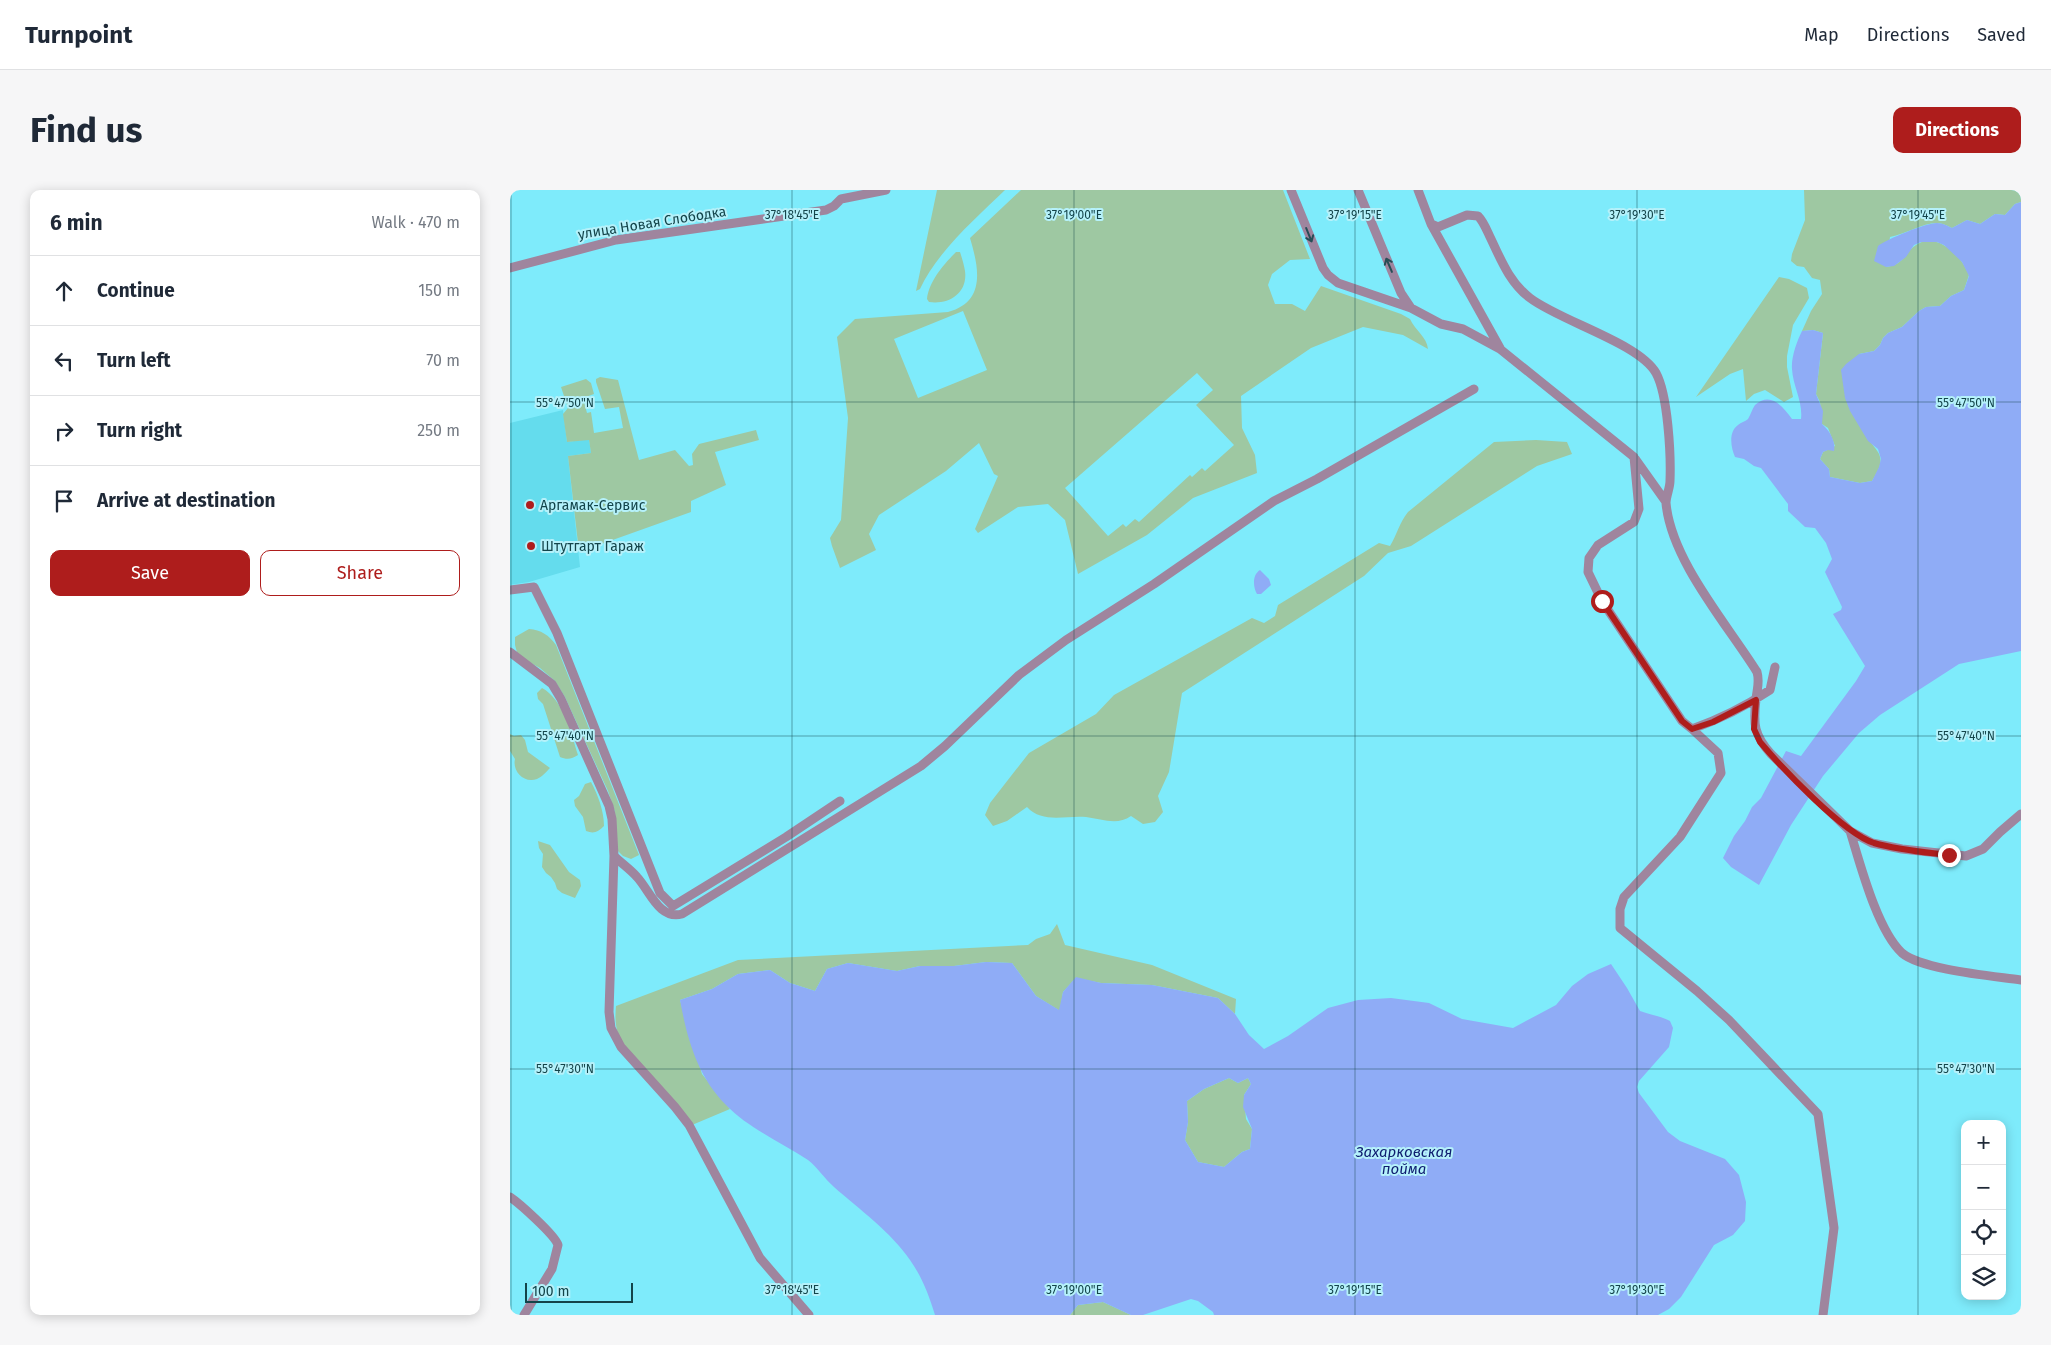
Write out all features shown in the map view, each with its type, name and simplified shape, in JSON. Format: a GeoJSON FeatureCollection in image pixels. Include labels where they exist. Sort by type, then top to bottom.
{"type":"FeatureCollection","features":[{"type":"Feature","properties":{"kind":"street","name":"улица Новая Слободка"},"geometry":{"type":"LineString","coordinates":[[510,268],[616,240],[826,210],[834,206],[841,199],[886,190]]}},
{"type":"Feature","properties":{"kind":"street"},"geometry":{"type":"LineString","coordinates":[[1291,190],[1328,276],[1338,283],[1411,308],[1441,324],[1463,329],[1500,348],[1634,457],[1666,502],[1673,532],[1698,582],[1757,672],[1760,681],[1756,700],[1754,729],[1760,742],[1850,831],[1872,843],[1902,849],[1966,856],[1983,849],[2021,814]]}},
{"type":"Feature","properties":{"kind":"street"},"geometry":{"type":"LineString","coordinates":[[1358,190],[1401,293],[1411,308]]}},
{"type":"Feature","properties":{"kind":"street"},"geometry":{"type":"LineString","coordinates":[[1418,190],[1431,224],[1500,348]]}},
{"type":"Feature","properties":{"kind":"street"},"geometry":{"type":"LineString","coordinates":[[1431,224],[1438,226],[1467,215],[1478,216],[1508,273],[1521,291],[1553,311],[1632,350],[1643,358],[1655,371],[1663,395],[1667,425],[1670,482],[1666,502]]}},
{"type":"Feature","properties":{"kind":"street"},"geometry":{"type":"LineString","coordinates":[[614,856],[638,878],[665,912],[672,916],[682,914],[921,766],[945,746],[1019,675],[1040,658],[1154,584],[1274,501],[1317,480],[1474,389]]}},
{"type":"Feature","properties":{"kind":"street"},"geometry":{"type":"LineString","coordinates":[[1634,457],[1639,509],[1634,522],[1598,545],[1589,558],[1588,572],[1602,601],[1682,721],[1718,753],[1721,773],[1680,837],[1624,897],[1620,909],[1620,928],[1697,991],[1729,1020],[1818,1114],[1834,1228],[1823,1315]]}},
{"type":"Feature","properties":{"kind":"street"},"geometry":{"type":"LineString","coordinates":[[510,590],[534,587],[558,633],[660,893],[673,906],[679,904],[840,801]]}},
{"type":"Feature","properties":{"kind":"street"},"geometry":{"type":"LineString","coordinates":[[510,652],[552,684],[561,699],[606,796],[612,819],[614,856],[609,1012],[611,1028],[615,1037],[637,1066],[675,1106],[689,1125],[760,1258],[809,1315]]}},
{"type":"Feature","properties":{"kind":"street"},"geometry":{"type":"LineString","coordinates":[[1692,729],[1713,722],[1756,700],[1770,690],[1775,667]]}},
{"type":"Feature","properties":{"kind":"street"},"geometry":{"type":"LineString","coordinates":[[1850,831],[1885,929],[1902,953],[1916,961],[1945,968],[2021,980]]}},
{"type":"Feature","properties":{"kind":"street"},"geometry":{"type":"LineString","coordinates":[[638,878],[652,872]]}},
{"type":"Feature","properties":{"kind":"street"},"geometry":{"type":"LineString","coordinates":[[510,1197],[522,1205],[554,1237],[558,1245],[552,1270],[524,1315]]}},
{"type":"Feature","properties":{"kind":"shaded area"},"geometry":{"type":"Polygon","coordinates":[[[563,410],[567,442],[589,439],[591,453],[568,456],[580,567],[529,582],[510,585],[510,423],[563,410]]]}},
{"type":"Feature","properties":{"kind":"green space"},"geometry":{"type":"Polygon","coordinates":[[[937,190],[1005,190],[947,249],[936,262],[920,289],[916,291],[937,190]]]}},
{"type":"Feature","properties":{"kind":"green space"},"geometry":{"type":"Polygon","coordinates":[[[1021,190],[1283,190],[1310,259],[1290,260],[1272,274],[1268,285],[1275,304],[1292,304],[1305,311],[1321,286],[1401,314],[1410,319],[1423,337],[1428,349],[1403,335],[1363,327],[1311,348],[1241,396],[1242,428],[1255,455],[1257,473],[1193,498],[1147,535],[1078,574],[1065,520],[1048,504],[1018,507],[978,533],[975,529],[998,476],[994,474],[979,443],[946,471],[879,515],[869,534],[876,550],[840,568],[830,538],[841,520],[848,418],[837,337],[855,319],[948,312],[960,307],[969,300],[977,282],[976,261],[970,238],[1021,190]],[[963,311],[894,339],[918,398],[987,370],[963,311]],[[1197,373],[1065,488],[1108,536],[1123,524],[1126,527],[1135,519],[1139,522],[1190,475],[1192,477],[1202,468],[1205,471],[1234,445],[1196,405],[1213,390],[1197,373]]]}},
{"type":"Feature","properties":{"kind":"green space"},"geometry":{"type":"Polygon","coordinates":[[[1804,190],[2021,190],[2021,202],[2015,204],[2005,215],[1995,214],[1980,224],[1967,220],[1952,228],[1931,223],[1890,237],[1886,267],[1897,264],[1916,245],[1924,241],[1932,241],[1940,243],[1955,254],[1969,275],[1964,290],[1951,296],[1940,306],[1926,307],[1919,311],[1902,327],[1888,333],[1874,351],[1859,354],[1863,431],[1879,453],[1880,458],[1878,472],[1872,481],[1860,483],[1830,477],[1829,469],[1820,459],[1823,452],[1835,446],[1828,428],[1822,424],[1820,402],[1816,394],[1823,333],[1813,330],[1802,331],[1811,311],[1822,294],[1820,280],[1812,278],[1804,267],[1797,266],[1791,261],[1805,220],[1804,190]]]}},
{"type":"Feature","properties":{"kind":"green space"},"geometry":{"type":"Polygon","coordinates":[[[956,252],[960,252],[964,266],[965,279],[963,286],[956,296],[950,299],[943,302],[929,302],[927,299],[928,292],[934,279],[956,252]]]}},
{"type":"Feature","properties":{"kind":"green space"},"geometry":{"type":"Polygon","coordinates":[[[1779,277],[1789,279],[1807,288],[1809,298],[1793,325],[1787,356],[1787,367],[1793,397],[1784,402],[1765,390],[1754,394],[1746,401],[1743,369],[1730,374],[1696,397],[1779,277]]]}},
{"type":"Feature","properties":{"kind":"green space"},"geometry":{"type":"Polygon","coordinates":[[[600,377],[618,380],[639,460],[675,450],[689,466],[693,465],[692,454],[699,444],[756,430],[759,440],[715,452],[726,485],[691,501],[691,512],[579,552],[568,456],[591,453],[589,440],[567,442],[563,414],[568,408],[561,387],[586,379],[591,383],[594,394],[583,398],[587,413],[591,412],[594,433],[623,428],[619,407],[605,409],[596,382],[596,379],[600,377]]]}},
{"type":"Feature","properties":{"kind":"green space"},"geometry":{"type":"Polygon","coordinates":[[[1536,440],[1567,442],[1572,454],[1537,466],[1411,546],[1388,553],[1364,576],[1182,693],[1169,772],[1158,796],[1163,812],[1155,822],[1143,824],[1131,816],[1120,821],[1086,817],[1055,818],[1040,815],[1027,807],[1007,821],[993,826],[985,815],[990,803],[1029,753],[1096,714],[1114,695],[1252,618],[1264,623],[1275,616],[1278,605],[1379,543],[1390,546],[1402,520],[1408,512],[1494,442],[1536,440]]]}},
{"type":"Feature","properties":{"kind":"green space"},"geometry":{"type":"Polygon","coordinates":[[[529,629],[551,638],[556,645],[639,855],[631,859],[623,856],[617,850],[615,812],[608,791],[565,697],[555,681],[540,668],[518,656],[515,637],[529,629]]]}},
{"type":"Feature","properties":{"kind":"green space"},"geometry":{"type":"Polygon","coordinates":[[[542,688],[556,700],[561,708],[578,755],[574,757],[567,759],[560,757],[543,704],[538,699],[537,693],[542,688]]]}},
{"type":"Feature","properties":{"kind":"green space"},"geometry":{"type":"Polygon","coordinates":[[[510,734],[514,736],[521,735],[525,740],[528,752],[550,768],[541,777],[528,780],[517,772],[515,759],[510,751],[510,734]]]}},
{"type":"Feature","properties":{"kind":"green space"},"geometry":{"type":"Polygon","coordinates":[[[591,782],[600,803],[604,820],[604,826],[594,832],[586,831],[583,817],[575,806],[574,800],[579,796],[585,784],[591,782]]]}},
{"type":"Feature","properties":{"kind":"green space"},"geometry":{"type":"Polygon","coordinates":[[[538,841],[550,845],[569,872],[580,880],[581,886],[575,898],[557,889],[551,877],[542,867],[543,854],[539,848],[538,841]]]}},
{"type":"Feature","properties":{"kind":"green space"},"geometry":{"type":"Polygon","coordinates":[[[1057,924],[1065,945],[1152,965],[1236,999],[1235,1014],[1218,998],[1152,985],[1101,983],[1076,978],[1063,992],[1060,1011],[1036,996],[1012,963],[986,962],[954,966],[920,966],[897,971],[848,963],[827,969],[815,991],[790,983],[770,970],[738,974],[712,989],[680,1000],[702,1074],[730,1109],[692,1125],[652,1082],[633,1058],[625,1047],[617,1029],[615,1018],[616,1006],[738,960],[1028,945],[1036,939],[1050,934],[1057,924]]]}},
{"type":"Feature","properties":{"kind":"green space"},"geometry":{"type":"Polygon","coordinates":[[[1229,1078],[1238,1083],[1248,1078],[1251,1084],[1244,1095],[1246,1119],[1252,1129],[1250,1149],[1242,1152],[1224,1167],[1198,1162],[1185,1140],[1188,1122],[1187,1101],[1204,1089],[1229,1078]]]}},
{"type":"Feature","properties":{"kind":"green space"},"geometry":{"type":"Polygon","coordinates":[[[1103,1302],[1131,1315],[1070,1315],[1078,1305],[1103,1302]]]}},
{"type":"Feature","properties":{"kind":"water"},"geometry":{"type":"Polygon","coordinates":[[[2021,202],[2021,651],[1959,664],[1880,715],[1859,733],[1823,776],[1791,825],[1759,885],[1731,867],[1723,858],[1752,807],[1761,798],[1786,751],[1801,756],[1865,666],[1833,614],[1841,610],[1842,607],[1825,572],[1832,559],[1826,543],[1815,528],[1805,527],[1788,511],[1788,504],[1761,468],[1754,466],[1744,459],[1735,457],[1732,449],[1733,432],[1739,424],[1748,419],[1755,405],[1766,400],[1776,402],[1792,419],[1801,419],[1801,406],[1793,376],[1793,354],[1802,331],[1813,330],[1823,333],[1816,394],[1823,411],[1822,424],[1831,436],[1834,443],[1834,451],[1828,450],[1823,452],[1820,459],[1829,469],[1830,477],[1860,483],[1872,481],[1881,459],[1878,449],[1868,441],[1850,411],[1845,398],[1841,370],[1859,354],[1874,351],[1888,333],[1902,327],[1919,311],[1926,307],[1940,306],[1951,296],[1964,290],[1969,276],[1962,262],[1944,245],[1937,242],[1921,242],[1914,245],[1906,257],[1894,266],[1886,267],[1874,261],[1878,246],[1889,239],[1932,224],[1937,223],[1952,228],[1967,220],[1980,224],[1995,214],[2005,215],[2015,204],[2021,202]]]}},
{"type":"Feature","properties":{"kind":"water"},"geometry":{"type":"Polygon","coordinates":[[[1260,570],[1269,579],[1271,585],[1261,594],[1257,594],[1254,581],[1257,572],[1260,570]]]}},
{"type":"Feature","properties":{"kind":"water","name":"Захарковская пойма"},"geometry":{"type":"Polygon","coordinates":[[[986,962],[1012,963],[1036,996],[1059,1010],[1063,992],[1076,977],[1101,983],[1152,985],[1218,998],[1235,1014],[1249,1035],[1264,1049],[1288,1036],[1328,1008],[1358,1000],[1391,998],[1429,1003],[1462,1019],[1513,1028],[1556,1005],[1572,986],[1588,974],[1611,964],[1640,1011],[1670,1021],[1673,1028],[1669,1047],[1639,1081],[1637,1087],[1639,1093],[1668,1132],[1680,1141],[1725,1159],[1739,1175],[1746,1202],[1745,1221],[1733,1235],[1714,1245],[1681,1297],[1669,1309],[1658,1315],[1214,1315],[1213,1312],[1198,1301],[1191,1299],[1143,1315],[1131,1315],[1103,1302],[1078,1305],[1070,1315],[935,1315],[928,1293],[918,1273],[894,1240],[834,1187],[808,1160],[744,1121],[716,1094],[695,1056],[680,1000],[712,989],[738,974],[770,970],[790,983],[815,991],[827,969],[848,963],[897,971],[920,966],[954,966],[986,962]],[[1229,1078],[1204,1089],[1187,1101],[1188,1122],[1185,1140],[1198,1162],[1224,1167],[1242,1152],[1250,1149],[1252,1129],[1243,1107],[1244,1095],[1251,1084],[1248,1078],[1238,1083],[1229,1078]]]}},
{"type":"Feature","properties":{"kind":"place","name":"Аргамак-Сервис"},"geometry":{"type":"Point","coordinates":[530,505]}},
{"type":"Feature","properties":{"kind":"place","name":"Штутгарт Гараж"},"geometry":{"type":"Point","coordinates":[531,546]}},
{"type":"Feature","properties":{"kind":"route"},"geometry":{"type":"LineString","coordinates":[[1602,601],[1682,721],[1692,729],[1713,722],[1756,700],[1754,729],[1760,742],[1850,831],[1872,843],[1949,855]]}}]}
